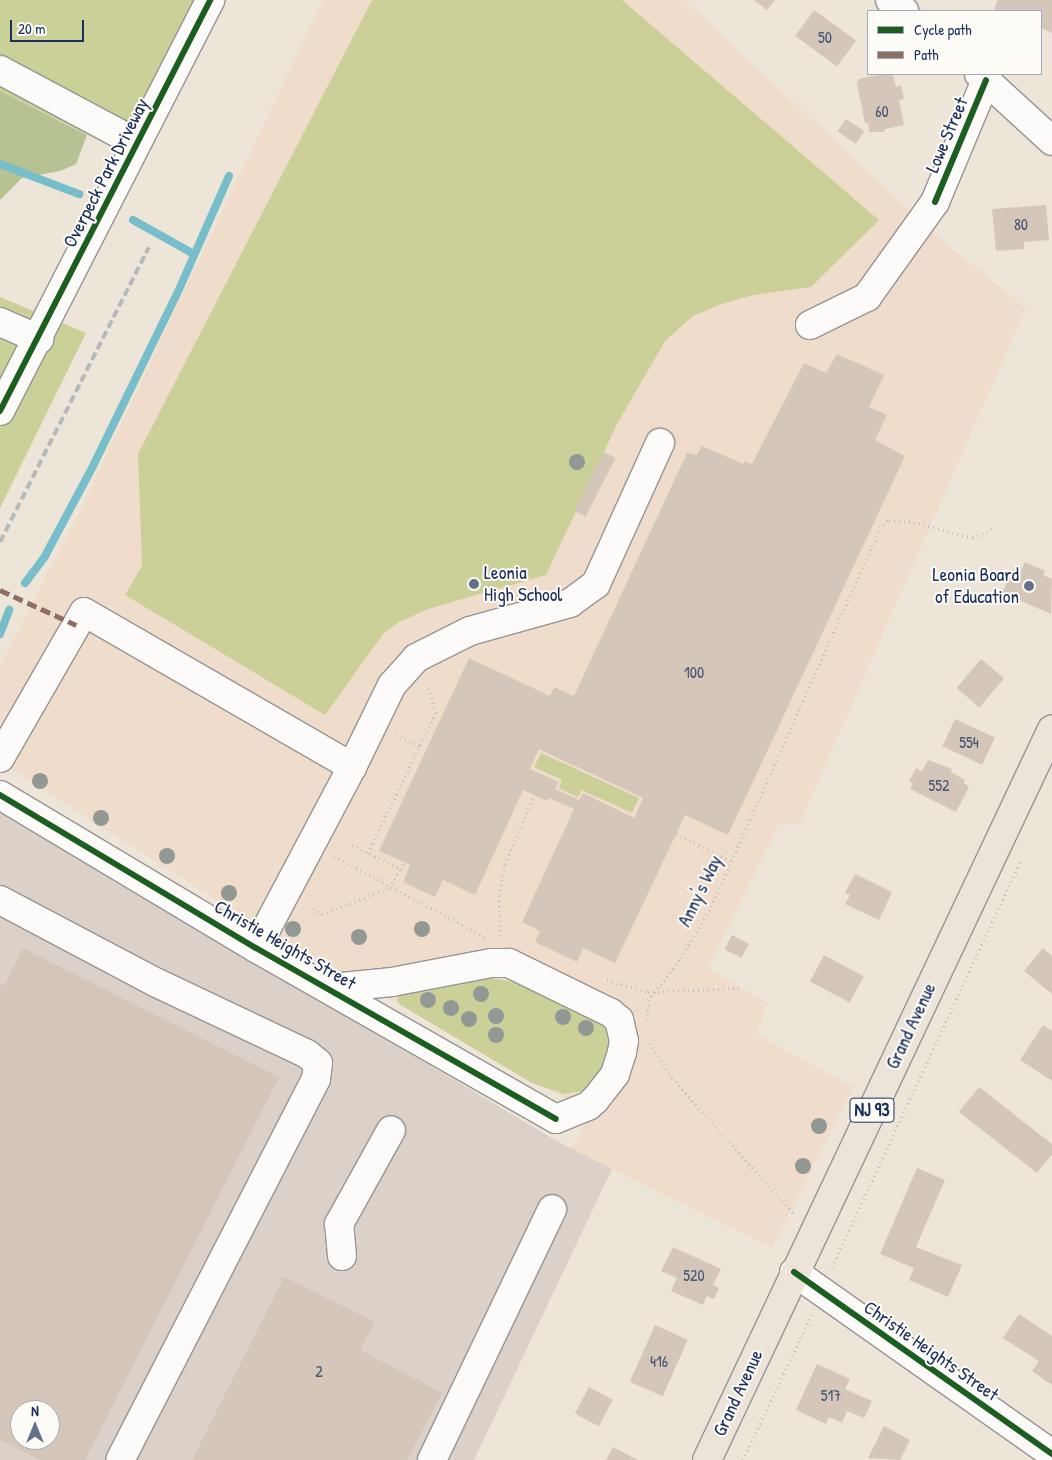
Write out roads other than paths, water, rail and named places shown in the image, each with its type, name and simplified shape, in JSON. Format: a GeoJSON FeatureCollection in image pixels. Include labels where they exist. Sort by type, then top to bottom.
{"type":"FeatureCollection","features":[{"type":"Feature","properties":{"kind":"main road","name":"Grand Avenue"},"geometry":{"type":"LineString","coordinates":[[707,1460],[794,1272],[1045,763],[1052,729]]}},
{"type":"Feature","properties":{"kind":"street","name":"Overpeck Park Driveway"},"geometry":{"type":"LineString","coordinates":[[0,411],[210,0]]}},
{"type":"Feature","properties":{"kind":"street"},"geometry":{"type":"LineString","coordinates":[[890,0],[903,10]]}},
{"type":"Feature","properties":{"kind":"street"},"geometry":{"type":"LineString","coordinates":[[0,70],[137,143]]}},
{"type":"Feature","properties":{"kind":"street"},"geometry":{"type":"LineString","coordinates":[[982,77],[1052,141]]}},
{"type":"Feature","properties":{"kind":"street","name":"Lowe Street"},"geometry":{"type":"LineString","coordinates":[[810,325],[867,297],[935,202],[982,77]]}},
{"type":"Feature","properties":{"kind":"street"},"geometry":{"type":"LineString","coordinates":[[0,322],[38,339]]}},
{"type":"Feature","properties":{"kind":"street"},"geometry":{"type":"LineString","coordinates":[[256,948],[352,767],[392,685],[416,658],[470,631],[570,603],[596,584],[660,443]]}},
{"type":"Feature","properties":{"kind":"street"},"geometry":{"type":"LineString","coordinates":[[0,758],[84,612],[352,767]]}},
{"type":"Feature","properties":{"kind":"street","name":"Christie Heights Street"},"geometry":{"type":"LineString","coordinates":[[0,795],[256,948],[331,988],[556,1118],[588,1106],[615,1074],[624,1041],[619,1020],[602,1007],[509,963],[492,963],[392,982],[331,988]]}},
{"type":"Feature","properties":{"kind":"street"},"geometry":{"type":"LineString","coordinates":[[0,900],[155,982],[307,1054],[318,1063],[316,1079],[120,1460]]}},
{"type":"Feature","properties":{"kind":"street"},"geometry":{"type":"LineString","coordinates":[[342,1256],[339,1224],[391,1130]]}},
{"type":"Feature","properties":{"kind":"street"},"geometry":{"type":"LineString","coordinates":[[432,1460],[552,1210]]}},
{"type":"Feature","properties":{"kind":"street","name":"Christie Heights Street"},"geometry":{"type":"LineString","coordinates":[[794,1272],[1052,1454]]}},
{"type":"Feature","properties":{"kind":"waterway"},"geometry":{"type":"LineString","coordinates":[[0,164],[79,194]]}},
{"type":"Feature","properties":{"kind":"waterway"},"geometry":{"type":"LineString","coordinates":[[25,583],[45,556],[93,466],[177,294],[229,176]]}},
{"type":"Feature","properties":{"kind":"waterway"},"geometry":{"type":"LineString","coordinates":[[133,220],[192,253]]}},
{"type":"Feature","properties":{"kind":"waterway"},"geometry":{"type":"LineString","coordinates":[[0,634],[9,610]]}},
{"type":"Feature","properties":{"kind":"railway"},"geometry":{"type":"LineString","coordinates":[[0,542],[149,247]]}},
{"type":"Feature","properties":{"kind":"place","name":"Leonia High School"},"geometry":{"type":"Point","coordinates":[474,584]}},
{"type":"Feature","properties":{"kind":"place","name":"Leonia Board of Education"},"geometry":{"type":"Point","coordinates":[1029,586]}}]}
